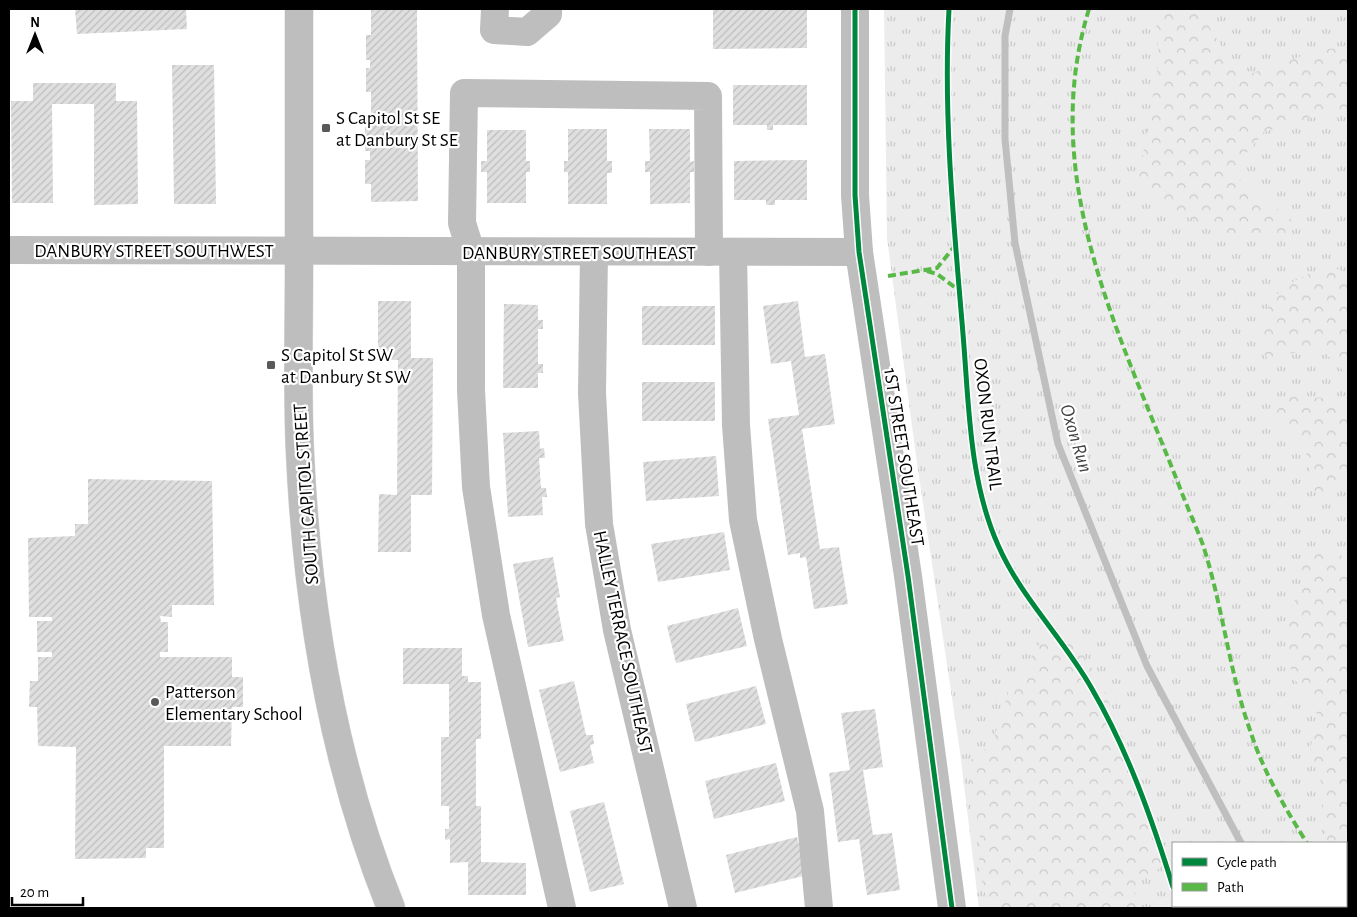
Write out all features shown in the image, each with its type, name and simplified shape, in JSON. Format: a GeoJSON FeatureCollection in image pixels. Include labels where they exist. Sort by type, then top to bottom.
{"type":"FeatureCollection","features":[{"type":"Feature","properties":{"kind":"street","name":"SOUTH CAPITOL STREET"},"geometry":{"type":"LineString","coordinates":[[299,9],[300,452],[305,531],[315,623],[332,716],[351,788],[391,908]]}},
{"type":"Feature","properties":{"kind":"street"},"geometry":{"type":"LineString","coordinates":[[495,9],[494,30],[527,32],[548,14],[548,9]]}},
{"type":"Feature","properties":{"kind":"street","name":"1ST STREET SOUTHEAST"},"geometry":{"type":"LineString","coordinates":[[855,9],[855,195],[859,252],[908,576],[952,908]]}},
{"type":"Feature","properties":{"kind":"street"},"geometry":{"type":"LineString","coordinates":[[562,908],[496,615],[476,487],[471,390],[471,252],[462,223],[464,93],[708,96],[743,520],[768,639],[810,811],[818,908]]}},
{"type":"Feature","properties":{"kind":"street","name":"DANBURY STREET SOUTHWEST"},"geometry":{"type":"LineString","coordinates":[[9,250],[299,250]]}},
{"type":"Feature","properties":{"kind":"street","name":"DANBURY STREET SOUTHEAST"},"geometry":{"type":"LineString","coordinates":[[299,250],[859,252]]}},
{"type":"Feature","properties":{"kind":"street","name":"HALLEY TERRACE SOUTHEAST"},"geometry":{"type":"LineString","coordinates":[[594,252],[592,393],[595,473],[602,542],[617,630],[683,908]]}},
{"type":"Feature","properties":{"kind":"green space"},"geometry":{"type":"Polygon","coordinates":[[[884,9],[1348,9],[1348,908],[979,908],[960,752],[916,456],[887,238],[884,9]]]}},
{"type":"Feature","properties":{"kind":"green space"},"geometry":{"type":"Polygon","coordinates":[[[1155,9],[1198,9],[1241,77],[1322,49],[1348,48],[1348,112],[1334,111],[1264,132],[1230,173],[1293,221],[1283,239],[1217,233],[1137,189],[1159,60],[1155,9]]]}},
{"type":"Feature","properties":{"kind":"green space"},"geometry":{"type":"Polygon","coordinates":[[[1326,268],[1338,269],[1348,274],[1348,375],[1320,348],[1307,349],[1269,359],[1263,353],[1261,347],[1260,339],[1264,318],[1268,307],[1275,297],[1283,289],[1302,277],[1326,268]]]}},
{"type":"Feature","properties":{"kind":"green space"},"geometry":{"type":"Polygon","coordinates":[[[1297,396],[1323,398],[1348,405],[1348,470],[1326,495],[1319,496],[1312,487],[1306,450],[1274,422],[1275,406],[1281,400],[1297,396]]]}},
{"type":"Feature","properties":{"kind":"green space"},"geometry":{"type":"Polygon","coordinates":[[[1317,549],[1332,549],[1348,560],[1348,878],[1347,842],[1328,842],[1326,837],[1320,777],[1310,750],[1317,717],[1316,707],[1295,680],[1287,659],[1289,612],[1299,592],[1304,555],[1317,549]]]}},
{"type":"Feature","properties":{"kind":"green space"},"geometry":{"type":"Polygon","coordinates":[[[1061,629],[1071,637],[1081,650],[1102,686],[1125,743],[1130,767],[1132,801],[1154,826],[1163,850],[1164,861],[1161,867],[1138,881],[1135,887],[1135,896],[1139,908],[989,908],[979,870],[980,827],[972,801],[969,761],[992,744],[1012,681],[1023,671],[1041,641],[1061,629]]]}},
{"type":"Feature","properties":{"kind":"building"},"geometry":{"type":"Polygon","coordinates":[[[75,9],[186,9],[187,29],[77,34],[75,9]]]}},
{"type":"Feature","properties":{"kind":"building"},"geometry":{"type":"Polygon","coordinates":[[[371,9],[417,9],[418,201],[371,202],[371,184],[365,184],[365,160],[370,160],[370,151],[365,151],[365,127],[371,127],[371,92],[366,92],[366,68],[370,68],[370,60],[366,60],[366,35],[371,35],[371,9]]]}},
{"type":"Feature","properties":{"kind":"building"},"geometry":{"type":"Polygon","coordinates":[[[713,9],[807,9],[807,48],[713,49],[713,9]]]}},
{"type":"Feature","properties":{"kind":"building"},"geometry":{"type":"Polygon","coordinates":[[[172,65],[214,65],[216,204],[174,204],[172,65]]]}},
{"type":"Feature","properties":{"kind":"building"},"geometry":{"type":"Polygon","coordinates":[[[33,83],[116,83],[116,101],[137,101],[138,204],[94,205],[94,104],[52,104],[53,203],[12,203],[11,101],[33,101],[33,83]]]}},
{"type":"Feature","properties":{"kind":"building"},"geometry":{"type":"Polygon","coordinates":[[[733,85],[807,85],[807,125],[773,125],[773,130],[767,130],[767,125],[733,125],[733,85]]]}},
{"type":"Feature","properties":{"kind":"building"},"geometry":{"type":"Polygon","coordinates":[[[568,129],[607,129],[607,161],[612,161],[612,173],[607,173],[607,204],[568,204],[568,172],[564,172],[564,161],[568,161],[568,129]]]}},
{"type":"Feature","properties":{"kind":"building"},"geometry":{"type":"Polygon","coordinates":[[[649,129],[690,129],[690,162],[694,161],[694,172],[690,172],[690,203],[650,204],[650,172],[645,172],[645,161],[650,161],[649,129]]]}},
{"type":"Feature","properties":{"kind":"building"},"geometry":{"type":"Polygon","coordinates":[[[487,130],[526,130],[526,161],[530,161],[530,172],[526,172],[526,203],[487,203],[487,172],[481,172],[481,161],[487,161],[487,130]]]}},
{"type":"Feature","properties":{"kind":"building"},"geometry":{"type":"Polygon","coordinates":[[[807,160],[807,200],[775,200],[775,205],[766,205],[766,200],[734,200],[734,161],[807,160]]]}},
{"type":"Feature","properties":{"kind":"building"},"geometry":{"type":"Polygon","coordinates":[[[378,301],[411,301],[411,358],[433,358],[432,495],[411,495],[411,552],[378,552],[379,494],[397,495],[398,360],[378,360],[378,301]]]}},
{"type":"Feature","properties":{"kind":"building"},"geometry":{"type":"Polygon","coordinates":[[[798,301],[805,357],[825,354],[835,424],[802,429],[820,549],[839,547],[848,604],[814,609],[806,557],[800,558],[800,553],[788,555],[768,419],[799,415],[791,361],[771,364],[763,306],[798,301]]]}},
{"type":"Feature","properties":{"kind":"building"},"geometry":{"type":"Polygon","coordinates":[[[504,304],[538,305],[538,320],[543,320],[543,329],[538,329],[538,364],[543,364],[543,373],[538,373],[538,388],[503,388],[504,304]]]}},
{"type":"Feature","properties":{"kind":"building"},"geometry":{"type":"Polygon","coordinates":[[[642,306],[715,306],[715,345],[642,345],[642,306]]]}},
{"type":"Feature","properties":{"kind":"building"},"geometry":{"type":"Polygon","coordinates":[[[642,382],[715,382],[715,421],[642,421],[642,382]]]}},
{"type":"Feature","properties":{"kind":"building"},"geometry":{"type":"Polygon","coordinates":[[[539,431],[540,449],[544,448],[545,458],[539,458],[541,488],[546,488],[547,497],[542,497],[543,515],[508,517],[503,433],[539,431]]]}},
{"type":"Feature","properties":{"kind":"building"},"geometry":{"type":"Polygon","coordinates":[[[716,456],[719,496],[646,501],[643,462],[716,456]]]}},
{"type":"Feature","properties":{"kind":"building"},"geometry":{"type":"Polygon","coordinates":[[[88,479],[212,481],[214,605],[172,605],[172,617],[160,616],[161,622],[168,622],[168,652],[160,652],[160,657],[232,657],[232,677],[243,677],[243,707],[232,707],[231,746],[164,746],[164,848],[146,848],[146,858],[75,859],[76,747],[38,746],[37,707],[29,707],[30,681],[38,681],[38,657],[52,657],[52,652],[37,652],[37,621],[52,621],[52,617],[29,617],[28,538],[75,536],[75,524],[88,524],[88,479]]]}},
{"type":"Feature","properties":{"kind":"building"},"geometry":{"type":"Polygon","coordinates":[[[724,532],[730,570],[658,582],[651,544],[724,532]]]}},
{"type":"Feature","properties":{"kind":"building"},"geometry":{"type":"Polygon","coordinates":[[[553,557],[560,597],[556,598],[564,641],[528,647],[513,564],[553,557]]]}},
{"type":"Feature","properties":{"kind":"building"},"geometry":{"type":"Polygon","coordinates":[[[738,608],[747,646],[676,663],[667,626],[738,608]]]}},
{"type":"Feature","properties":{"kind":"building"},"geometry":{"type":"Polygon","coordinates":[[[403,648],[462,648],[462,676],[468,676],[468,682],[481,682],[481,739],[476,739],[476,806],[481,806],[481,862],[526,863],[526,895],[468,895],[468,862],[450,863],[450,839],[445,840],[445,829],[449,829],[449,806],[441,806],[441,737],[449,737],[449,684],[403,684],[403,648]]]}},
{"type":"Feature","properties":{"kind":"building"},"geometry":{"type":"Polygon","coordinates":[[[574,681],[586,735],[593,735],[594,744],[590,745],[594,763],[560,772],[539,690],[574,681]]]}},
{"type":"Feature","properties":{"kind":"building"},"geometry":{"type":"Polygon","coordinates":[[[756,686],[766,724],[695,742],[686,704],[756,686]]]}},
{"type":"Feature","properties":{"kind":"building"},"geometry":{"type":"Polygon","coordinates":[[[875,709],[883,767],[863,770],[873,835],[892,833],[900,890],[867,895],[859,839],[838,842],[829,773],[850,770],[841,713],[875,709]]]}},
{"type":"Feature","properties":{"kind":"building"},"geometry":{"type":"Polygon","coordinates":[[[776,763],[785,801],[714,819],[705,781],[776,763]]]}},
{"type":"Feature","properties":{"kind":"building"},"geometry":{"type":"Polygon","coordinates":[[[604,802],[624,884],[590,892],[570,811],[604,802]]]}},
{"type":"Feature","properties":{"kind":"building"},"geometry":{"type":"Polygon","coordinates":[[[797,837],[807,875],[735,893],[726,855],[797,837]]]}},
{"type":"Feature","properties":{"kind":"waterway","name":"Oxon Run"},"geometry":{"type":"LineString","coordinates":[[1010,9],[1005,36],[1005,139],[1015,243],[1058,444],[1147,666],[1240,842]]}},
{"type":"Feature","properties":{"kind":"marked path"},"geometry":{"type":"LineString","coordinates":[[1089,9],[1076,72],[1073,133],[1079,194],[1092,254],[1133,372],[1203,545],[1216,592],[1243,710],[1256,748],[1276,790],[1306,842]]}},
{"type":"Feature","properties":{"kind":"marked path"},"geometry":{"type":"LineString","coordinates":[[888,276],[937,268],[954,247]]}},
{"type":"Feature","properties":{"kind":"marked path"},"geometry":{"type":"LineString","coordinates":[[927,271],[937,274],[960,291]]}},
{"type":"Feature","properties":{"kind":"cycle path"},"geometry":{"type":"LineString","coordinates":[[855,9],[855,195],[859,252],[908,576],[952,908]]}},
{"type":"Feature","properties":{"kind":"cycle path","name":"OXON RUN TRAIL"},"geometry":{"type":"LineString","coordinates":[[949,9],[947,91],[953,212],[969,415],[981,495],[988,520],[1007,564],[1030,601],[1081,671],[1117,737],[1148,811],[1172,884]]}},
{"type":"Feature","properties":{"kind":"place","name":"S Capitol St SE at Danbury St SE"},"geometry":{"type":"Point","coordinates":[326,128]}},
{"type":"Feature","properties":{"kind":"place","name":"S Capitol St SW at Danbury St SW"},"geometry":{"type":"Point","coordinates":[271,365]}},
{"type":"Feature","properties":{"kind":"place","name":"Patterson Elementary School"},"geometry":{"type":"Point","coordinates":[155,702]}}]}
